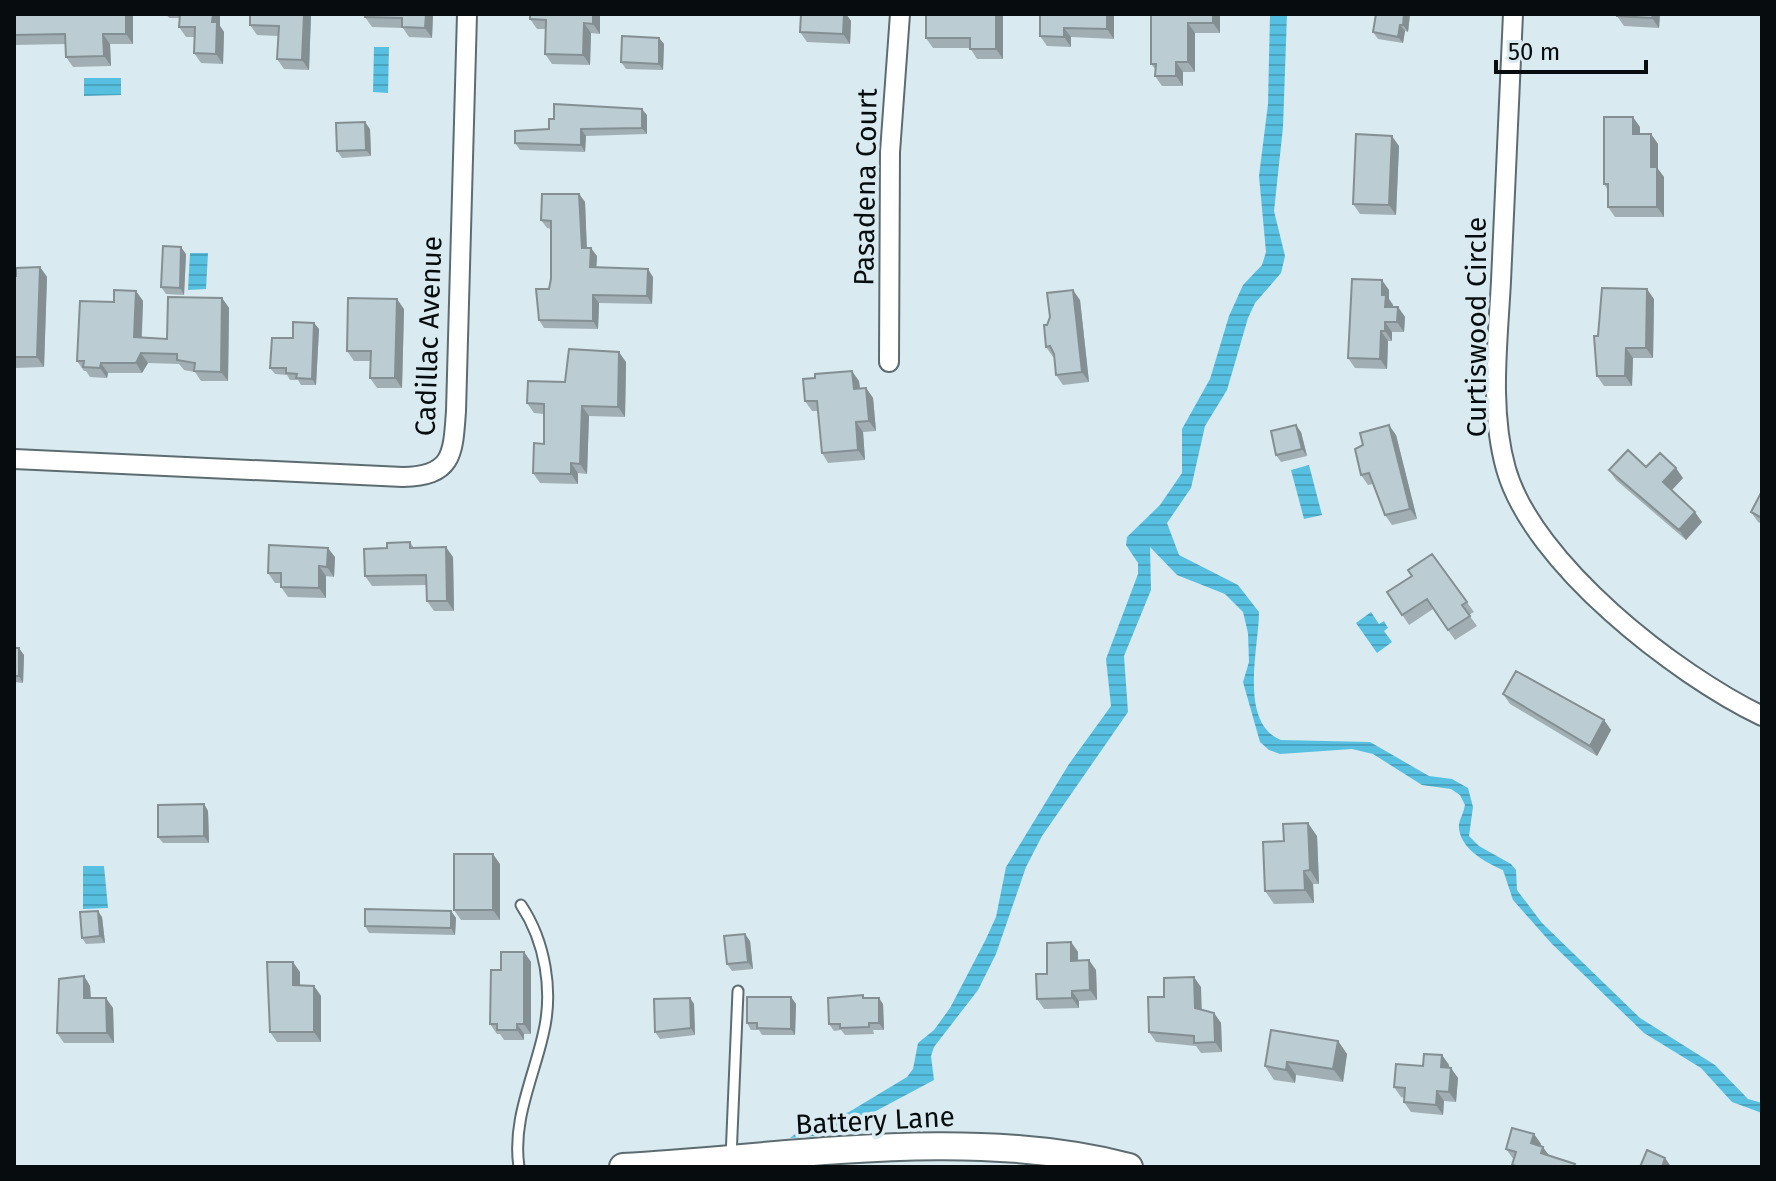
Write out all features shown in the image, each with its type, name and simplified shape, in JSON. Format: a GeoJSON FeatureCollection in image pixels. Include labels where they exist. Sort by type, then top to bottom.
{"type":"FeatureCollection","features":[{"type":"Feature","properties":{"kind":"main road","name":"Battery Lane"},"geometry":{"type":"LineString","coordinates":[[623,1167],[731,1161],[836,1160],[953,1146],[1129,1167]]}},
{"type":"Feature","properties":{"kind":"street","name":"Cadillac Avenue"},"geometry":{"type":"LineString","coordinates":[[14,459],[403,477],[435,473],[445,465],[451,454],[456,411],[467,14]]}},
{"type":"Feature","properties":{"kind":"street","name":"Pasadena Court"},"geometry":{"type":"LineString","coordinates":[[889,362],[890,152],[900,14]]}},
{"type":"Feature","properties":{"kind":"street","name":"Curtiswood Circle"},"geometry":{"type":"LineString","coordinates":[[1513,14],[1497,374],[1505,467],[1536,531],[1575,580],[1685,668],[1762,716]]}},
{"type":"Feature","properties":{"kind":"lane"},"geometry":{"type":"LineString","coordinates":[[519,1167],[516,1147],[525,1096],[544,1032],[546,972],[537,929],[521,905]]}},
{"type":"Feature","properties":{"kind":"lane"},"geometry":{"type":"LineString","coordinates":[[731,1161],[738,991]]}},
{"type":"Feature","properties":{"kind":"water"},"geometry":{"type":"Polygon","coordinates":[[[1270,14],[1287,14],[1283,127],[1274,211],[1285,256],[1281,273],[1255,303],[1248,318],[1227,390],[1205,426],[1191,488],[1167,523],[1179,555],[1238,585],[1259,612],[1255,701],[1259,718],[1268,731],[1281,740],[1370,742],[1429,776],[1452,779],[1468,788],[1473,807],[1469,836],[1479,846],[1511,864],[1516,870],[1517,890],[1542,923],[1640,1018],[1715,1065],[1748,1099],[1762,1103],[1762,1113],[1732,1102],[1701,1068],[1644,1033],[1552,944],[1513,900],[1503,870],[1481,858],[1463,840],[1459,824],[1465,805],[1460,795],[1451,789],[1422,785],[1373,754],[1352,749],[1280,754],[1260,742],[1243,682],[1249,662],[1248,633],[1243,612],[1225,594],[1177,575],[1150,547],[1151,590],[1124,656],[1128,712],[1042,836],[1026,867],[996,954],[978,990],[934,1047],[931,1056],[934,1080],[859,1120],[815,1136],[790,1138],[807,1125],[849,1112],[907,1077],[913,1069],[918,1043],[934,1030],[950,1008],[985,941],[996,917],[1006,867],[1069,764],[1111,706],[1106,659],[1138,574],[1138,563],[1126,545],[1127,537],[1160,505],[1182,473],[1182,429],[1210,379],[1229,316],[1243,285],[1262,265],[1266,252],[1259,176],[1268,104],[1270,14]]]}},
{"type":"Feature","properties":{"kind":"water"},"geometry":{"type":"Polygon","coordinates":[[[374,47],[389,47],[388,93],[373,92],[374,47]]]}},
{"type":"Feature","properties":{"kind":"water"},"geometry":{"type":"Polygon","coordinates":[[[84,78],[121,78],[121,95],[84,96],[84,78]]]}},
{"type":"Feature","properties":{"kind":"water"},"geometry":{"type":"Polygon","coordinates":[[[190,253],[208,253],[206,289],[188,290],[190,253]]]}},
{"type":"Feature","properties":{"kind":"water"},"geometry":{"type":"Polygon","coordinates":[[[1309,465],[1322,515],[1304,519],[1291,470],[1309,465]]]}},
{"type":"Feature","properties":{"kind":"water"},"geometry":{"type":"Polygon","coordinates":[[[1371,612],[1379,624],[1384,621],[1388,628],[1384,631],[1392,642],[1377,653],[1356,623],[1371,612]]]}},
{"type":"Feature","properties":{"kind":"water"},"geometry":{"type":"Polygon","coordinates":[[[83,866],[104,866],[108,908],[83,909],[83,866]]]}},
{"type":"Feature","properties":{"kind":"building"},"geometry":{"type":"Polygon","coordinates":[[[14,14],[126,14],[126,34],[103,34],[104,56],[66,57],[65,34],[14,35],[14,14]]]}},
{"type":"Feature","properties":{"kind":"building"},"geometry":{"type":"Polygon","coordinates":[[[180,14],[213,14],[212,22],[217,22],[216,54],[194,53],[195,27],[179,27],[180,14]]]}},
{"type":"Feature","properties":{"kind":"building"},"geometry":{"type":"Polygon","coordinates":[[[250,14],[304,14],[302,60],[277,59],[279,26],[250,25],[250,14]]]}},
{"type":"Feature","properties":{"kind":"building"},"geometry":{"type":"Polygon","coordinates":[[[365,14],[426,14],[425,28],[402,27],[402,18],[365,17],[365,14]]]}},
{"type":"Feature","properties":{"kind":"building"},"geometry":{"type":"Polygon","coordinates":[[[530,14],[593,14],[593,24],[584,23],[583,55],[545,54],[546,20],[530,19],[530,14]]]}},
{"type":"Feature","properties":{"kind":"building"},"geometry":{"type":"Polygon","coordinates":[[[801,14],[844,14],[843,34],[800,32],[801,14]]]}},
{"type":"Feature","properties":{"kind":"building"},"geometry":{"type":"Polygon","coordinates":[[[926,14],[996,14],[996,49],[970,49],[970,38],[926,38],[926,14]]]}},
{"type":"Feature","properties":{"kind":"building"},"geometry":{"type":"Polygon","coordinates":[[[1040,14],[1107,14],[1107,29],[1064,28],[1064,37],[1040,36],[1040,14]]]}},
{"type":"Feature","properties":{"kind":"building"},"geometry":{"type":"Polygon","coordinates":[[[1151,14],[1213,14],[1213,23],[1188,23],[1188,62],[1176,62],[1176,76],[1155,76],[1156,64],[1151,64],[1151,14]]]}},
{"type":"Feature","properties":{"kind":"building"},"geometry":{"type":"Polygon","coordinates":[[[1376,14],[1404,14],[1398,37],[1373,32],[1376,14]]]}},
{"type":"Feature","properties":{"kind":"building"},"geometry":{"type":"Polygon","coordinates":[[[1617,14],[1653,14],[1652,18],[1617,14]]]}},
{"type":"Feature","properties":{"kind":"building"},"geometry":{"type":"Polygon","coordinates":[[[622,36],[659,38],[659,64],[621,62],[622,36]]]}},
{"type":"Feature","properties":{"kind":"building"},"geometry":{"type":"Polygon","coordinates":[[[554,104],[642,109],[642,128],[581,129],[581,145],[515,143],[515,131],[549,129],[549,119],[554,119],[554,104]]]}},
{"type":"Feature","properties":{"kind":"building"},"geometry":{"type":"Polygon","coordinates":[[[1604,117],[1633,117],[1633,134],[1651,134],[1651,167],[1657,167],[1657,207],[1608,207],[1608,184],[1604,184],[1604,117]]]}},
{"type":"Feature","properties":{"kind":"building"},"geometry":{"type":"Polygon","coordinates":[[[365,122],[366,150],[337,151],[336,123],[365,122]]]}},
{"type":"Feature","properties":{"kind":"building"},"geometry":{"type":"Polygon","coordinates":[[[1356,134],[1392,136],[1389,205],[1353,204],[1356,134]]]}},
{"type":"Feature","properties":{"kind":"building"},"geometry":{"type":"Polygon","coordinates":[[[542,194],[579,194],[582,248],[591,248],[590,267],[648,269],[647,296],[593,295],[593,321],[539,320],[536,289],[549,289],[551,279],[551,221],[541,220],[542,194]]]}},
{"type":"Feature","properties":{"kind":"building"},"geometry":{"type":"Polygon","coordinates":[[[163,246],[181,247],[180,288],[161,287],[163,246]]]}},
{"type":"Feature","properties":{"kind":"building"},"geometry":{"type":"Polygon","coordinates":[[[40,267],[37,357],[14,357],[16,268],[40,267]]]}},
{"type":"Feature","properties":{"kind":"building"},"geometry":{"type":"Polygon","coordinates":[[[1352,279],[1382,280],[1385,307],[1398,307],[1397,322],[1385,322],[1385,331],[1381,331],[1380,359],[1348,358],[1352,279]]]}},
{"type":"Feature","properties":{"kind":"building"},"geometry":{"type":"Polygon","coordinates":[[[1602,288],[1647,289],[1646,348],[1626,348],[1625,376],[1597,376],[1594,336],[1598,336],[1602,288]]]}},
{"type":"Feature","properties":{"kind":"building"},"geometry":{"type":"Polygon","coordinates":[[[114,290],[136,291],[134,337],[167,339],[168,297],[222,298],[221,372],[194,371],[195,363],[177,360],[177,354],[141,353],[136,363],[101,363],[100,368],[83,367],[84,361],[77,361],[80,301],[114,302],[114,290]]]}},
{"type":"Feature","properties":{"kind":"building"},"geometry":{"type":"Polygon","coordinates":[[[1073,290],[1082,372],[1056,375],[1054,354],[1050,346],[1046,347],[1044,325],[1050,317],[1047,293],[1073,290]]]}},
{"type":"Feature","properties":{"kind":"building"},"geometry":{"type":"Polygon","coordinates":[[[348,298],[397,299],[395,378],[370,378],[371,351],[347,351],[348,298]]]}},
{"type":"Feature","properties":{"kind":"building"},"geometry":{"type":"Polygon","coordinates":[[[293,322],[314,323],[312,379],[296,378],[297,374],[286,373],[286,368],[270,368],[272,338],[293,338],[293,322]]]}},
{"type":"Feature","properties":{"kind":"building"},"geometry":{"type":"Polygon","coordinates":[[[569,349],[619,352],[618,407],[582,406],[580,464],[571,463],[571,474],[533,473],[534,443],[544,444],[544,404],[527,403],[528,381],[565,382],[569,349]]]}},
{"type":"Feature","properties":{"kind":"building"},"geometry":{"type":"Polygon","coordinates":[[[852,371],[854,389],[866,388],[869,421],[856,422],[858,450],[822,453],[817,401],[805,401],[803,379],[815,378],[815,374],[852,371]]]}},
{"type":"Feature","properties":{"kind":"building"},"geometry":{"type":"Polygon","coordinates":[[[1296,425],[1302,449],[1276,455],[1271,431],[1296,425]]]}},
{"type":"Feature","properties":{"kind":"building"},"geometry":{"type":"Polygon","coordinates":[[[1389,425],[1410,509],[1385,515],[1369,473],[1361,475],[1355,449],[1363,445],[1360,433],[1389,425]]]}},
{"type":"Feature","properties":{"kind":"building"},"geometry":{"type":"Polygon","coordinates":[[[1628,450],[1646,467],[1660,453],[1676,468],[1663,482],[1695,512],[1679,530],[1609,470],[1628,450]]]}},
{"type":"Feature","properties":{"kind":"building"},"geometry":{"type":"Polygon","coordinates":[[[1762,491],[1762,518],[1751,512],[1762,491]]]}},
{"type":"Feature","properties":{"kind":"building"},"geometry":{"type":"Polygon","coordinates":[[[410,542],[410,548],[446,547],[447,601],[427,601],[426,575],[365,576],[364,549],[387,548],[387,543],[410,542]]]}},
{"type":"Feature","properties":{"kind":"building"},"geometry":{"type":"Polygon","coordinates":[[[269,545],[328,548],[327,567],[319,566],[319,588],[281,587],[281,573],[268,573],[269,545]]]}},
{"type":"Feature","properties":{"kind":"building"},"geometry":{"type":"Polygon","coordinates":[[[1432,554],[1467,602],[1462,605],[1470,616],[1448,630],[1427,599],[1402,615],[1387,592],[1412,576],[1408,570],[1432,554]]]}},
{"type":"Feature","properties":{"kind":"building"},"geometry":{"type":"Polygon","coordinates":[[[14,648],[19,648],[19,676],[14,676],[14,648]]]}},
{"type":"Feature","properties":{"kind":"building"},"geometry":{"type":"Polygon","coordinates":[[[1516,671],[1604,720],[1590,746],[1503,694],[1516,671]]]}},
{"type":"Feature","properties":{"kind":"building"},"geometry":{"type":"Polygon","coordinates":[[[204,804],[204,836],[158,837],[158,805],[204,804]]]}},
{"type":"Feature","properties":{"kind":"building"},"geometry":{"type":"Polygon","coordinates":[[[1308,823],[1310,870],[1304,871],[1305,890],[1265,891],[1263,842],[1284,841],[1283,824],[1308,823]]]}},
{"type":"Feature","properties":{"kind":"building"},"geometry":{"type":"Polygon","coordinates":[[[454,854],[493,854],[493,910],[454,910],[454,854]]]}},
{"type":"Feature","properties":{"kind":"building"},"geometry":{"type":"Polygon","coordinates":[[[365,909],[451,911],[451,928],[365,926],[365,909]]]}},
{"type":"Feature","properties":{"kind":"building"},"geometry":{"type":"Polygon","coordinates":[[[98,911],[100,936],[82,938],[80,912],[98,911]]]}},
{"type":"Feature","properties":{"kind":"building"},"geometry":{"type":"Polygon","coordinates":[[[745,934],[748,962],[727,964],[724,936],[745,934]]]}},
{"type":"Feature","properties":{"kind":"building"},"geometry":{"type":"Polygon","coordinates":[[[1071,942],[1071,961],[1089,960],[1090,990],[1072,991],[1072,998],[1037,999],[1036,974],[1047,974],[1047,943],[1071,942]]]}},
{"type":"Feature","properties":{"kind":"building"},"geometry":{"type":"Polygon","coordinates":[[[501,952],[524,952],[524,1024],[517,1024],[517,1030],[497,1030],[497,1024],[490,1024],[491,970],[501,970],[501,952]]]}},
{"type":"Feature","properties":{"kind":"building"},"geometry":{"type":"Polygon","coordinates":[[[267,962],[293,962],[293,985],[314,986],[314,1032],[270,1032],[267,962]]]}},
{"type":"Feature","properties":{"kind":"building"},"geometry":{"type":"Polygon","coordinates":[[[84,976],[84,998],[106,998],[107,1033],[57,1033],[59,979],[84,976]]]}},
{"type":"Feature","properties":{"kind":"building"},"geometry":{"type":"Polygon","coordinates":[[[1194,977],[1195,1008],[1214,1013],[1215,1042],[1194,1043],[1194,1036],[1149,1032],[1148,997],[1164,997],[1164,978],[1194,977]]]}},
{"type":"Feature","properties":{"kind":"building"},"geometry":{"type":"Polygon","coordinates":[[[863,995],[863,998],[879,998],[879,1023],[869,1023],[869,1027],[840,1028],[840,1024],[829,1024],[828,998],[863,995]]]}},
{"type":"Feature","properties":{"kind":"building"},"geometry":{"type":"Polygon","coordinates":[[[747,997],[791,997],[791,1029],[757,1028],[757,1023],[747,1023],[747,997]]]}},
{"type":"Feature","properties":{"kind":"building"},"geometry":{"type":"Polygon","coordinates":[[[690,998],[691,1028],[655,1032],[654,999],[690,998]]]}},
{"type":"Feature","properties":{"kind":"building"},"geometry":{"type":"Polygon","coordinates":[[[1271,1030],[1338,1041],[1333,1069],[1287,1062],[1286,1070],[1265,1066],[1271,1030]]]}},
{"type":"Feature","properties":{"kind":"building"},"geometry":{"type":"Polygon","coordinates":[[[1424,1054],[1442,1055],[1441,1067],[1451,1068],[1449,1092],[1437,1091],[1436,1105],[1404,1102],[1405,1088],[1394,1087],[1396,1064],[1423,1066],[1424,1054]]]}},
{"type":"Feature","properties":{"kind":"building"},"geometry":{"type":"Polygon","coordinates":[[[1512,1128],[1534,1134],[1531,1143],[1543,1147],[1541,1153],[1575,1164],[1574,1167],[1512,1165],[1516,1152],[1506,1149],[1512,1128]]]}},
{"type":"Feature","properties":{"kind":"building"},"geometry":{"type":"Polygon","coordinates":[[[1647,1150],[1665,1158],[1662,1167],[1640,1167],[1647,1150]]]}}]}
